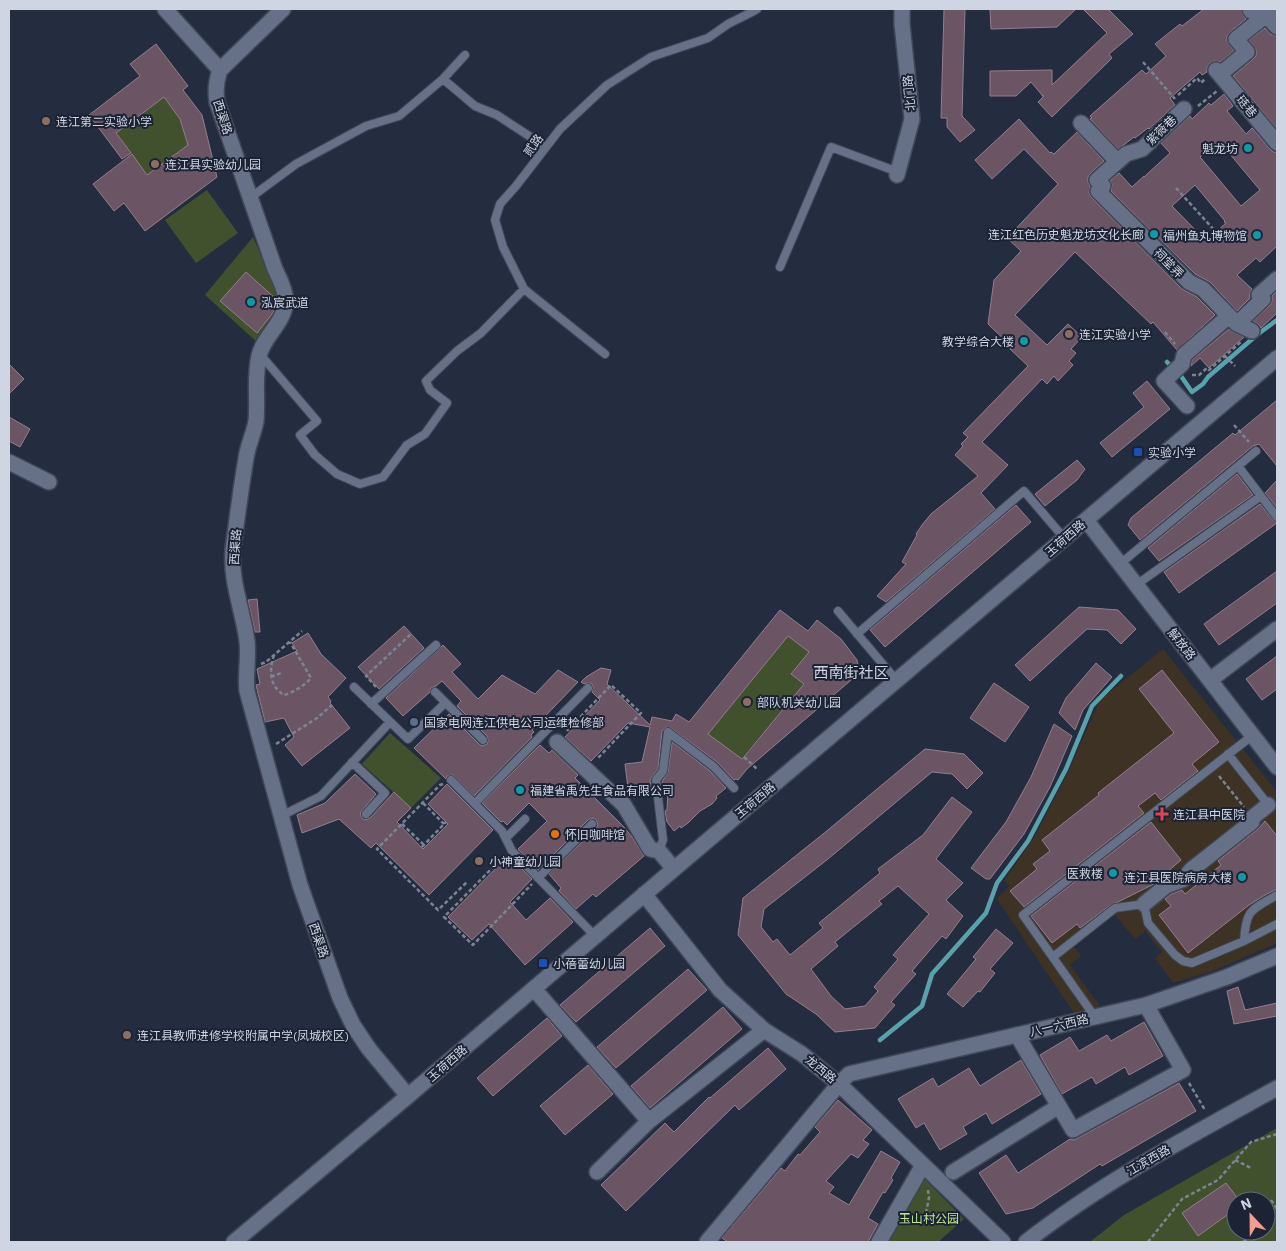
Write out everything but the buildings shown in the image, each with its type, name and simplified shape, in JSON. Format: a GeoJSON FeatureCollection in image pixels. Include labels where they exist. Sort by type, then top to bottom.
{"type":"FeatureCollection","features":[{"type":"Feature","properties":{"kind":"street"},"geometry":{"type":"LineString","coordinates":[[165,9],[220,70],[283,9]]}},
{"type":"Feature","properties":{"kind":"street","name":"北门路"},"geometry":{"type":"LineString","coordinates":[[897,174],[912,119],[902,9]]}},
{"type":"Feature","properties":{"kind":"street"},"geometry":{"type":"LineString","coordinates":[[1250,9],[1274,19]]}},
{"type":"Feature","properties":{"kind":"street"},"geometry":{"type":"LineString","coordinates":[[1221,76],[1247,52],[1236,39],[1260,20],[1274,19]]}},
{"type":"Feature","properties":{"kind":"street","name":"西渠路"},"geometry":{"type":"LineString","coordinates":[[220,70],[215,90],[217,102],[285,294],[286,303],[284,312],[259,353],[257,409],[246,455],[232,560],[247,638],[247,691],[300,885],[340,998],[353,1026],[368,1049],[408,1096]]}},
{"type":"Feature","properties":{"kind":"street","name":"琏巷"},"geometry":{"type":"LineString","coordinates":[[1221,76],[1277,143]]}},
{"type":"Feature","properties":{"kind":"street","name":"紫薇巷"},"geometry":{"type":"LineString","coordinates":[[1103,186],[1097,180],[1126,154],[1142,149],[1179,103]]}},
{"type":"Feature","properties":{"kind":"street"},"geometry":{"type":"LineString","coordinates":[[1081,124],[1117,161]]}},
{"type":"Feature","properties":{"kind":"street","name":"祠堂弄"},"geometry":{"type":"LineString","coordinates":[[1103,186],[1098,191],[1189,282],[1203,289],[1242,325]]}},
{"type":"Feature","properties":{"kind":"street"},"geometry":{"type":"LineString","coordinates":[[1188,406],[1164,381],[1182,364],[1184,354],[1242,325],[1263,299],[1260,294],[1277,279]]}},
{"type":"Feature","properties":{"kind":"street","name":"玉荷西路"},"geometry":{"type":"LineString","coordinates":[[234,1242],[1277,358]]}},
{"type":"Feature","properties":{"kind":"street"},"geometry":{"type":"LineString","coordinates":[[9,462],[49,482]]}},
{"type":"Feature","properties":{"kind":"street","name":"解放路"},"geometry":{"type":"LineString","coordinates":[[1086,520],[1277,767]]}},
{"type":"Feature","properties":{"kind":"street"},"geometry":{"type":"LineString","coordinates":[[1210,680],[1277,629]]}},
{"type":"Feature","properties":{"kind":"street"},"geometry":{"type":"LineString","coordinates":[[557,742],[624,805],[650,849],[659,851],[674,869]]}},
{"type":"Feature","properties":{"kind":"street"},"geometry":{"type":"LineString","coordinates":[[1144,904],[1166,886],[1184,879],[1191,870],[1252,822],[1252,818],[1272,806]]}},
{"type":"Feature","properties":{"kind":"street","name":"龙西路"},"geometry":{"type":"LineString","coordinates":[[644,894],[720,990],[764,1030],[802,1054],[838,1084],[1003,1242]]}},
{"type":"Feature","properties":{"kind":"street","name":"八一六西路"},"geometry":{"type":"LineString","coordinates":[[838,1084],[849,1074],[1146,1004],[1227,977],[1277,956]]}},
{"type":"Feature","properties":{"kind":"street"},"geometry":{"type":"LineString","coordinates":[[534,988],[649,1121]]}},
{"type":"Feature","properties":{"kind":"street"},"geometry":{"type":"LineString","coordinates":[[1017,1035],[1073,1130],[1183,1070],[1146,1004]]}},
{"type":"Feature","properties":{"kind":"street"},"geometry":{"type":"LineString","coordinates":[[598,1172],[649,1121],[764,1030]]}},
{"type":"Feature","properties":{"kind":"street"},"geometry":{"type":"LineString","coordinates":[[708,1242],[838,1084]]}},
{"type":"Feature","properties":{"kind":"street","name":"江滨西路"},"geometry":{"type":"LineString","coordinates":[[1026,1242],[1077,1204],[1130,1170],[1277,1088]]}},
{"type":"Feature","properties":{"kind":"street"},"geometry":{"type":"LineString","coordinates":[[953,1172],[1059,1106]]}},
{"type":"Feature","properties":{"kind":"street"},"geometry":{"type":"LineString","coordinates":[[879,1242],[923,1165]]}},
{"type":"Feature","properties":{"kind":"lane","name":"贰路"},"geometry":{"type":"LineString","coordinates":[[605,354],[524,289],[503,247],[495,220],[500,204],[560,128],[607,85],[651,57],[708,38],[728,24],[757,9]]}},
{"type":"Feature","properties":{"kind":"lane"},"geometry":{"type":"LineString","coordinates":[[250,198],[296,164],[366,126],[399,116],[443,79],[465,55]]}},
{"type":"Feature","properties":{"kind":"lane"},"geometry":{"type":"LineString","coordinates":[[443,79],[475,106],[497,115],[546,147]]}},
{"type":"Feature","properties":{"kind":"lane"},"geometry":{"type":"LineString","coordinates":[[780,267],[831,147],[897,174]]}},
{"type":"Feature","properties":{"kind":"lane"},"geometry":{"type":"LineString","coordinates":[[259,353],[317,421],[300,435],[314,455],[337,474],[360,484],[383,477],[407,445],[425,434],[447,404],[430,390],[426,381],[456,351],[481,332],[524,289]]}},
{"type":"Feature","properties":{"kind":"lane"},"geometry":{"type":"LineString","coordinates":[[1120,564],[1256,451]]}},
{"type":"Feature","properties":{"kind":"lane"},"geometry":{"type":"LineString","coordinates":[[1238,466],[1277,517]]}},
{"type":"Feature","properties":{"kind":"lane"},"geometry":{"type":"LineString","coordinates":[[857,634],[1024,491],[1064,539]]}},
{"type":"Feature","properties":{"kind":"lane"},"geometry":{"type":"LineString","coordinates":[[1136,585],[1261,496]]}},
{"type":"Feature","properties":{"kind":"lane"},"geometry":{"type":"LineString","coordinates":[[838,610],[897,681]]}},
{"type":"Feature","properties":{"kind":"lane"},"geometry":{"type":"LineString","coordinates":[[371,704],[436,645]]}},
{"type":"Feature","properties":{"kind":"lane"},"geometry":{"type":"LineString","coordinates":[[354,687],[408,739],[445,703]]}},
{"type":"Feature","properties":{"kind":"lane"},"geometry":{"type":"LineString","coordinates":[[475,803],[588,688]]}},
{"type":"Feature","properties":{"kind":"lane"},"geometry":{"type":"LineString","coordinates":[[435,692],[483,740]]}},
{"type":"Feature","properties":{"kind":"lane"},"geometry":{"type":"LineString","coordinates":[[281,816],[321,796],[390,722]]}},
{"type":"Feature","properties":{"kind":"lane"},"geometry":{"type":"LineString","coordinates":[[659,851],[663,840],[656,780],[662,771],[668,732],[713,766],[734,788]]}},
{"type":"Feature","properties":{"kind":"lane"},"geometry":{"type":"LineString","coordinates":[[1095,1017],[1023,915],[1253,735]]}},
{"type":"Feature","properties":{"kind":"lane"},"geometry":{"type":"LineString","coordinates":[[1228,754],[1272,806]]}},
{"type":"Feature","properties":{"kind":"lane"},"geometry":{"type":"LineString","coordinates":[[352,762],[385,793],[366,814]]}},
{"type":"Feature","properties":{"kind":"lane"},"geometry":{"type":"LineString","coordinates":[[451,780],[502,830],[512,851],[595,936]]}},
{"type":"Feature","properties":{"kind":"lane"},"geometry":{"type":"LineString","coordinates":[[506,838],[525,819]]}},
{"type":"Feature","properties":{"kind":"lane"},"geometry":{"type":"LineString","coordinates":[[538,878],[592,824]]}},
{"type":"Feature","properties":{"kind":"lane"},"geometry":{"type":"LineString","coordinates":[[1244,941],[1245,924],[1248,916],[1254,909],[1277,896]]}},
{"type":"Feature","properties":{"kind":"lane"},"geometry":{"type":"LineString","coordinates":[[1053,957],[1115,908],[1144,904],[1148,923],[1175,956],[1183,961],[1192,963],[1244,941],[1277,924]]}},
{"type":"Feature","properties":{"kind":"path"},"geometry":{"type":"LineString","coordinates":[[1143,62],[1189,114],[1221,76]]}},
{"type":"Feature","properties":{"kind":"path"},"geometry":{"type":"LineString","coordinates":[[1179,103],[1197,78],[1201,83],[1221,76]]}},
{"type":"Feature","properties":{"kind":"path"},"geometry":{"type":"LineString","coordinates":[[1176,188],[1216,232]]}},
{"type":"Feature","properties":{"kind":"path"},"geometry":{"type":"LineString","coordinates":[[1182,364],[1192,375],[1199,375],[1207,368],[1209,370],[1242,341],[1240,338],[1242,325]]}},
{"type":"Feature","properties":{"kind":"path"},"geometry":{"type":"LineString","coordinates":[[1226,356],[1235,366]]}},
{"type":"Feature","properties":{"kind":"path"},"geometry":{"type":"LineString","coordinates":[[1204,372],[1208,368]]}},
{"type":"Feature","properties":{"kind":"path"},"geometry":{"type":"LineString","coordinates":[[1234,425],[1256,451]]}},
{"type":"Feature","properties":{"kind":"path"},"geometry":{"type":"LineString","coordinates":[[247,665],[266,662],[302,631]]}},
{"type":"Feature","properties":{"kind":"path"},"geometry":{"type":"LineString","coordinates":[[379,689],[366,676],[412,634]]}},
{"type":"Feature","properties":{"kind":"path"},"geometry":{"type":"LineString","coordinates":[[274,656],[271,663],[271,679],[278,691],[284,695],[306,683],[311,678],[290,642]]}},
{"type":"Feature","properties":{"kind":"path"},"geometry":{"type":"LineString","coordinates":[[271,679],[282,672]]}},
{"type":"Feature","properties":{"kind":"path"},"geometry":{"type":"LineString","coordinates":[[557,742],[612,685],[618,690],[641,713],[587,770]]}},
{"type":"Feature","properties":{"kind":"path"},"geometry":{"type":"LineString","coordinates":[[262,747],[277,744],[317,718],[332,705]]}},
{"type":"Feature","properties":{"kind":"path"},"geometry":{"type":"LineString","coordinates":[[744,757],[757,769]]}},
{"type":"Feature","properties":{"kind":"path"},"geometry":{"type":"LineString","coordinates":[[1212,767],[1252,818]]}},
{"type":"Feature","properties":{"kind":"path"},"geometry":{"type":"LineString","coordinates":[[451,780],[440,785],[377,849],[438,910],[467,882]]}},
{"type":"Feature","properties":{"kind":"path"},"geometry":{"type":"LineString","coordinates":[[402,824],[422,846],[445,823],[423,803]]}},
{"type":"Feature","properties":{"kind":"path"},"geometry":{"type":"LineString","coordinates":[[510,864],[502,858],[444,917],[473,945],[538,878]]}},
{"type":"Feature","properties":{"kind":"path"},"geometry":{"type":"LineString","coordinates":[[1195,1093],[1206,1112]]}},
{"type":"Feature","properties":{"kind":"path"},"geometry":{"type":"LineString","coordinates":[[1148,1242],[1182,1199],[1218,1180],[1251,1142],[1277,1134]]}},
{"type":"Feature","properties":{"kind":"path"},"geometry":{"type":"LineString","coordinates":[[1235,1160],[1251,1168]]}},
{"type":"Feature","properties":{"kind":"shaded area","name":"连江县中医院"},"geometry":{"type":"Polygon","coordinates":[[[1163,649],[1277,792],[1277,943],[1213,971],[1173,983],[1155,958],[1162,952],[1145,931],[1135,939],[1115,915],[1074,947],[1081,956],[1070,965],[1100,1006],[1074,1013],[997,899],[1009,886],[1004,881],[1035,836],[1069,770],[1100,700],[1163,649]]]}},
{"type":"Feature","properties":{"kind":"green space"},"geometry":{"type":"Polygon","coordinates":[[[164,97],[180,119],[188,145],[147,175],[116,133],[164,97]]]}},
{"type":"Feature","properties":{"kind":"green space"},"geometry":{"type":"Polygon","coordinates":[[[207,190],[238,233],[196,263],[165,220],[207,190]]]}},
{"type":"Feature","properties":{"kind":"green space"},"geometry":{"type":"Polygon","coordinates":[[[253,237],[282,304],[259,344],[205,295],[253,237]]]}},
{"type":"Feature","properties":{"kind":"green space"},"geometry":{"type":"Polygon","coordinates":[[[788,636],[819,640],[791,674],[804,684],[741,759],[708,734],[788,636]]]}},
{"type":"Feature","properties":{"kind":"green space"},"geometry":{"type":"Polygon","coordinates":[[[390,733],[441,778],[411,808],[362,764],[390,733]]]}},
{"type":"Feature","properties":{"kind":"green space"},"geometry":{"type":"Polygon","coordinates":[[[1277,1128],[1277,1242],[1090,1242],[1124,1215],[1277,1128]]]}},
{"type":"Feature","properties":{"kind":"green space","name":"玉山村公园"},"geometry":{"type":"Polygon","coordinates":[[[925,1179],[964,1219],[938,1242],[889,1242],[925,1179]]]}},
{"type":"Feature","properties":{"kind":"waterway"},"geometry":{"type":"LineString","coordinates":[[1167,362],[1181,376],[1192,392],[1258,334],[1277,320]]}},
{"type":"Feature","properties":{"kind":"waterway"},"geometry":{"type":"LineString","coordinates":[[880,1040],[922,1006],[932,974],[986,913],[997,883],[1028,841],[1066,769],[1092,706],[1121,676]]}},
{"type":"Feature","properties":{"kind":"place","name":"连江第二实验小学"},"geometry":{"type":"Point","coordinates":[46,121]}},
{"type":"Feature","properties":{"kind":"place","name":"魁龙坊"},"geometry":{"type":"Point","coordinates":[1248,148]}},
{"type":"Feature","properties":{"kind":"place","name":"连江县实验幼儿园"},"geometry":{"type":"Point","coordinates":[155,164]}},
{"type":"Feature","properties":{"kind":"place","name":"连江红色历史魁龙坊文化长廊"},"geometry":{"type":"Point","coordinates":[1154,234]}},
{"type":"Feature","properties":{"kind":"place","name":"福州鱼丸博物馆"},"geometry":{"type":"Point","coordinates":[1257,235]}},
{"type":"Feature","properties":{"kind":"place","name":"泓宸武道"},"geometry":{"type":"Point","coordinates":[251,302]}},
{"type":"Feature","properties":{"kind":"place","name":"连江实验小学"},"geometry":{"type":"Point","coordinates":[1069,334]}},
{"type":"Feature","properties":{"kind":"place","name":"教学综合大楼"},"geometry":{"type":"Point","coordinates":[1024,341]}},
{"type":"Feature","properties":{"kind":"place","name":"实验小学"},"geometry":{"type":"Point","coordinates":[1138,452]}},
{"type":"Feature","properties":{"kind":"place","name":"部队机关幼儿园"},"geometry":{"type":"Point","coordinates":[747,702]}},
{"type":"Feature","properties":{"kind":"place","name":"国家电网连江供电公司运维检修部"},"geometry":{"type":"Point","coordinates":[414,722]}},
{"type":"Feature","properties":{"kind":"place","name":"福建省禹先生食品有限公司"},"geometry":{"type":"Point","coordinates":[520,790]}},
{"type":"Feature","properties":{"kind":"place","name":"连江县中医院"},"geometry":{"type":"Point","coordinates":[1162,814]}},
{"type":"Feature","properties":{"kind":"place","name":"怀旧咖啡馆"},"geometry":{"type":"Point","coordinates":[555,834]}},
{"type":"Feature","properties":{"kind":"place","name":"小神童幼儿园"},"geometry":{"type":"Point","coordinates":[479,861]}},
{"type":"Feature","properties":{"kind":"place","name":"医救楼"},"geometry":{"type":"Point","coordinates":[1113,873]}},
{"type":"Feature","properties":{"kind":"place","name":"连江县医院病房大楼"},"geometry":{"type":"Point","coordinates":[1242,877]}},
{"type":"Feature","properties":{"kind":"place","name":"小蓓蕾幼儿园"},"geometry":{"type":"Point","coordinates":[543,963]}},
{"type":"Feature","properties":{"kind":"place","name":"连江县教师进修学校附属中学(凤城校区)"},"geometry":{"type":"Point","coordinates":[127,1035]}},
{"type":"Feature","properties":{"kind":"district","name":"西南街社区"},"geometry":{"type":"Point","coordinates":[851,672]}}]}
